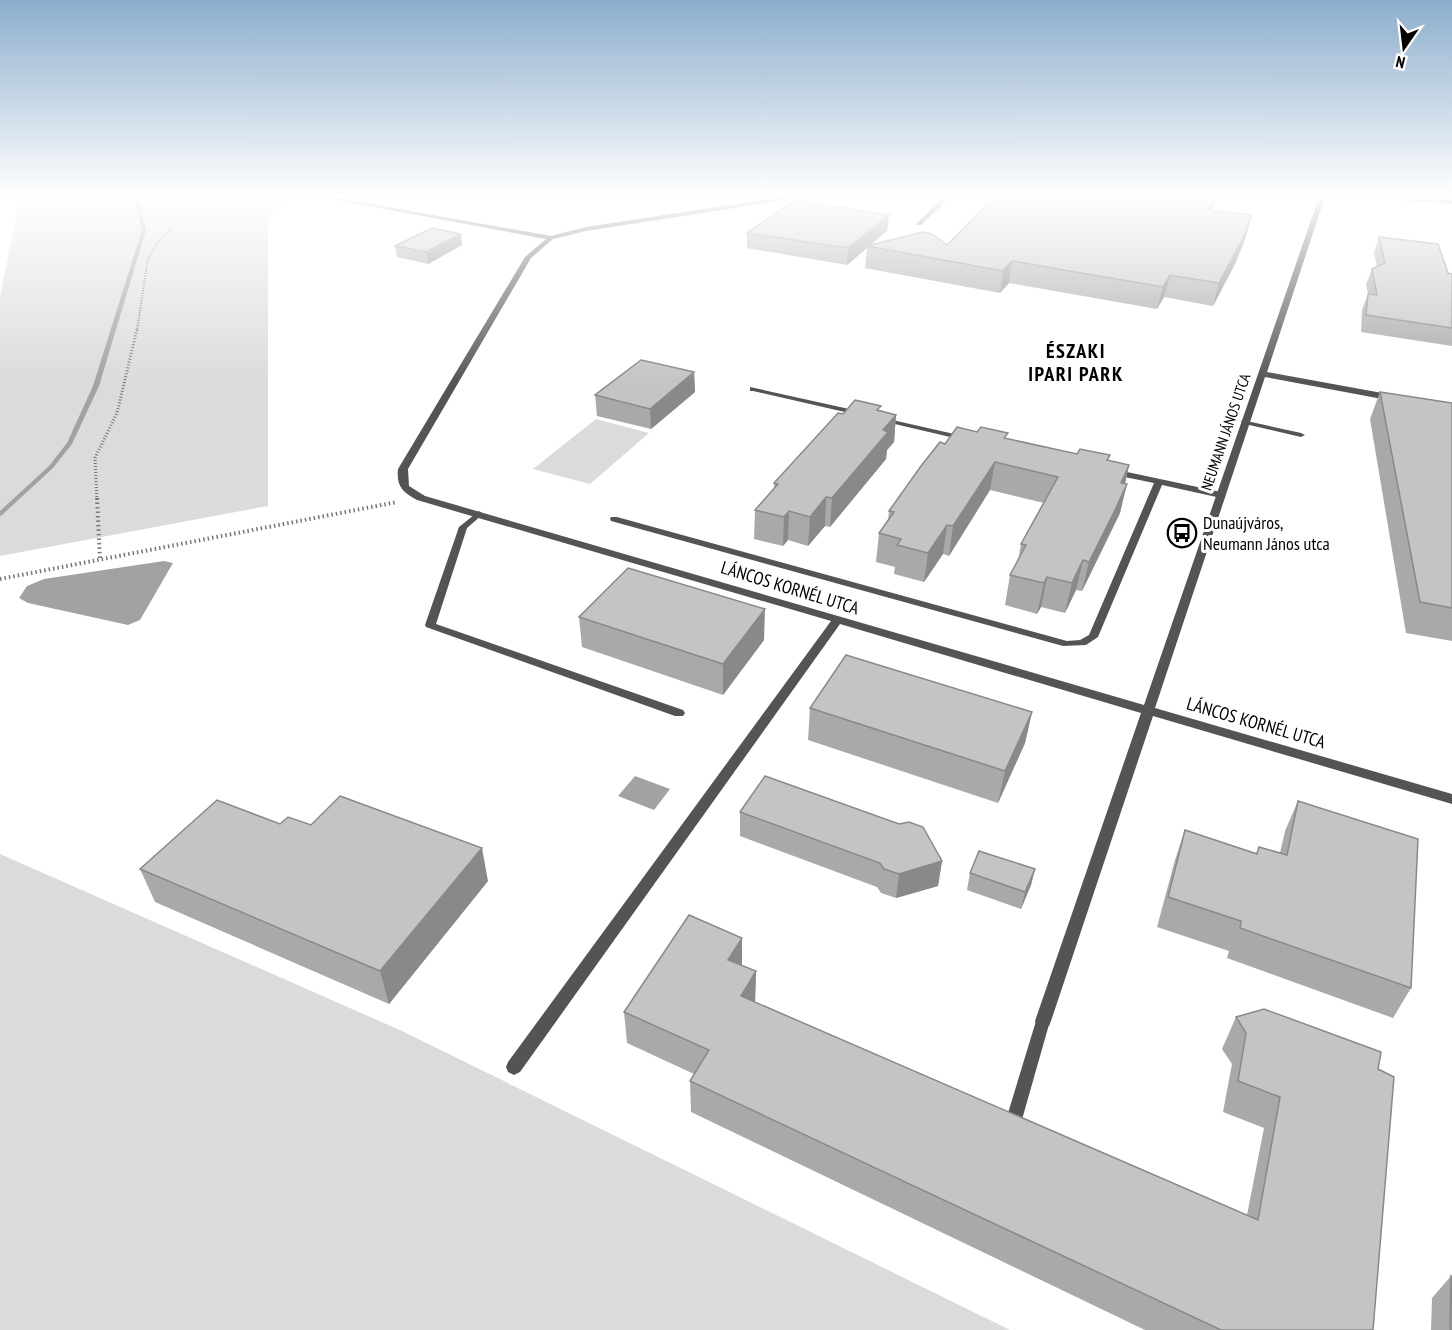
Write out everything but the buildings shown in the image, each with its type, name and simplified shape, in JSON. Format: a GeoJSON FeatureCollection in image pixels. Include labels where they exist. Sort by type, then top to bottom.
{"type":"FeatureCollection","features":[{"type":"Feature","properties":{"kind":"street","name":"LÁNCOS KORNÉL UTCA"},"geometry":{"type":"LineString","coordinates":[[527,259],[403,469],[401,483],[405,490],[421,498],[837,621],[1452,799]]}},
{"type":"Feature","properties":{"kind":"street","name":"NEUMANN JÁNOS UTCA"},"geometry":{"type":"LineString","coordinates":[[1042,1021],[1301,259]]}},
{"type":"Feature","properties":{"kind":"street"},"geometry":{"type":"LineString","coordinates":[[1262,374],[1407,401]]}},
{"type":"Feature","properties":{"kind":"street"},"geometry":{"type":"LineString","coordinates":[[513,1067],[837,621]]}},
{"type":"Feature","properties":{"kind":"lane"},"geometry":{"type":"LineString","coordinates":[[753,389],[973,440]]}},
{"type":"Feature","properties":{"kind":"lane"},"geometry":{"type":"LineString","coordinates":[[1245,422],[1301,435]]}},
{"type":"Feature","properties":{"kind":"lane"},"geometry":{"type":"LineString","coordinates":[[1101,469],[1221,495]]}},
{"type":"Feature","properties":{"kind":"lane"},"geometry":{"type":"LineString","coordinates":[[614,519],[1067,644],[1082,643],[1093,638],[1159,482]]}},
{"type":"Feature","properties":{"kind":"lane"},"geometry":{"type":"LineString","coordinates":[[479,514],[463,527],[430,625],[679,713]]}},
{"type":"Feature","properties":{"kind":"lane"},"geometry":{"type":"LineString","coordinates":[[1012,1123],[1042,1021]]}},
{"type":"Feature","properties":{"kind":"path"},"geometry":{"type":"LineString","coordinates":[[100,559],[95,458],[117,413],[134,347],[148,259]]}},
{"type":"Feature","properties":{"kind":"path"},"geometry":{"type":"LineString","coordinates":[[0,579],[421,498]]}},
{"type":"Feature","properties":{"kind":"shaded area"},"geometry":{"type":"Polygon","coordinates":[[[8,259],[268,259],[268,506],[0,556],[0,297],[8,259]]]}},
{"type":"Feature","properties":{"kind":"shaded area"},"geometry":{"type":"Polygon","coordinates":[[[596,419],[649,433],[590,484],[533,469],[596,419]]]}},
{"type":"Feature","properties":{"kind":"shaded area"},"geometry":{"type":"Polygon","coordinates":[[[164,561],[173,563],[140,620],[128,625],[28,603],[19,598],[27,586],[44,579],[164,561]]]}},
{"type":"Feature","properties":{"kind":"shaded area"},"geometry":{"type":"Polygon","coordinates":[[[635,776],[670,789],[654,810],[618,796],[635,776]]]}},
{"type":"Feature","properties":{"kind":"shaded area"},"geometry":{"type":"Polygon","coordinates":[[[0,854],[402,1031],[1010,1330],[0,1330],[0,854]]]}},
{"type":"Feature","properties":{"kind":"waterway"},"geometry":{"type":"LineString","coordinates":[[0,514],[51,467],[70,443],[96,386],[135,259]]}},
{"type":"Feature","properties":{"kind":"place","name":"Dunaújváros, Neumann János utca"},"geometry":{"type":"Point","coordinates":[1182,533]}},
{"type":"Feature","properties":{"kind":"district","name":"ÉSZAKI IPARI PARK"},"geometry":{"type":"Point","coordinates":[1076,362]}}]}
